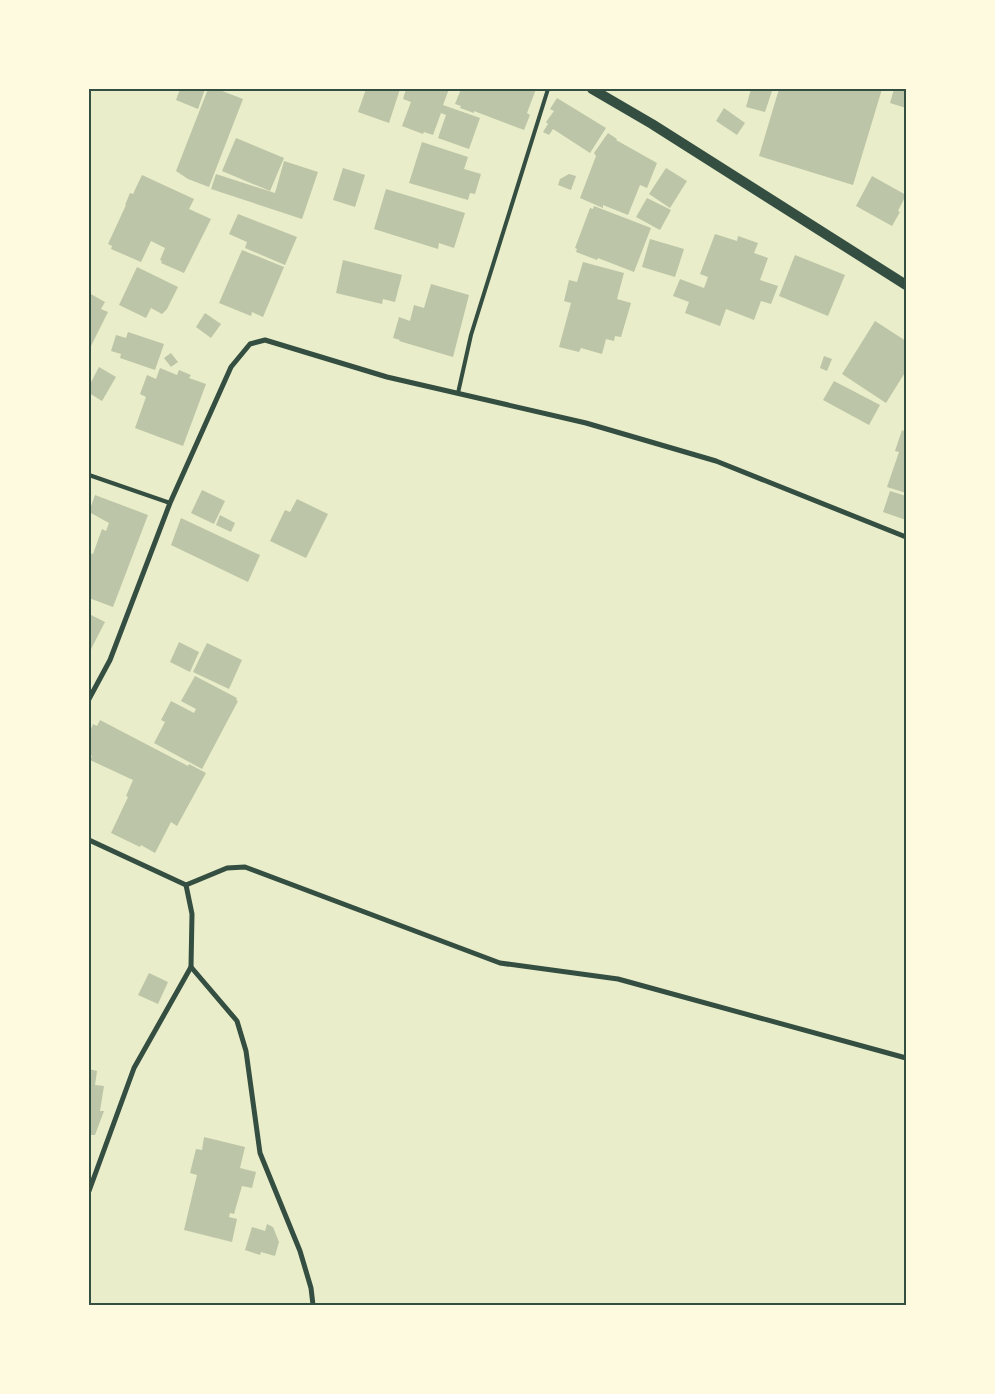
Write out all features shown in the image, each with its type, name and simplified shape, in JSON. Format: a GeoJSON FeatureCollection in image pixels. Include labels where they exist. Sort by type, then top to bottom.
{"type":"FeatureCollection","features":[{"type":"Feature","properties":{"kind":"main road"},"geometry":{"type":"LineString","coordinates":[[592,89],[660,129],[906,285]]}},
{"type":"Feature","properties":{"kind":"street"},"geometry":{"type":"LineString","coordinates":[[89,699],[110,660],[170,503],[231,367],[250,344],[265,340],[387,377],[586,423],[716,461],[906,537]]}},
{"type":"Feature","properties":{"kind":"street"},"geometry":{"type":"LineString","coordinates":[[89,840],[186,885],[227,868],[245,867],[500,963],[618,979],[906,1058]]}},
{"type":"Feature","properties":{"kind":"street"},"geometry":{"type":"LineString","coordinates":[[89,1191],[134,1068],[190,967],[192,914],[186,885]]}},
{"type":"Feature","properties":{"kind":"street"},"geometry":{"type":"LineString","coordinates":[[190,967],[237,1020],[246,1051],[260,1153],[300,1251],[311,1288],[313,1305]]}},
{"type":"Feature","properties":{"kind":"lane"},"geometry":{"type":"LineString","coordinates":[[458,394],[471,335],[548,89]]}},
{"type":"Feature","properties":{"kind":"lane"},"geometry":{"type":"LineString","coordinates":[[89,475],[170,503]]}},
{"type":"Feature","properties":{"kind":"building"},"geometry":{"type":"Polygon","coordinates":[[[180,89],[205,89],[198,109],[176,100],[180,89]]]}},
{"type":"Feature","properties":{"kind":"building"},"geometry":{"type":"Polygon","coordinates":[[[208,89],[217,89],[243,99],[209,187],[188,179],[176,171],[208,89]]]}},
{"type":"Feature","properties":{"kind":"building"},"geometry":{"type":"Polygon","coordinates":[[[366,89],[400,89],[389,123],[358,112],[366,89]]]}},
{"type":"Feature","properties":{"kind":"building"},"geometry":{"type":"Polygon","coordinates":[[[406,89],[449,89],[443,105],[480,118],[469,149],[438,138],[446,115],[441,113],[433,135],[424,132],[423,134],[402,126],[411,102],[403,99],[406,89]]]}},
{"type":"Feature","properties":{"kind":"building"},"geometry":{"type":"Polygon","coordinates":[[[461,89],[536,89],[527,113],[530,115],[524,130],[474,111],[474,113],[460,108],[461,106],[455,104],[461,89]]]}},
{"type":"Feature","properties":{"kind":"building"},"geometry":{"type":"Polygon","coordinates":[[[751,89],[772,91],[765,112],[746,107],[751,89]]]}},
{"type":"Feature","properties":{"kind":"building"},"geometry":{"type":"Polygon","coordinates":[[[779,89],[882,89],[853,185],[759,156],[779,89]]]}},
{"type":"Feature","properties":{"kind":"building"},"geometry":{"type":"Polygon","coordinates":[[[894,89],[906,89],[906,108],[890,103],[894,89]]]}},
{"type":"Feature","properties":{"kind":"building"},"geometry":{"type":"Polygon","coordinates":[[[557,98],[606,128],[590,153],[553,129],[549,135],[543,132],[548,124],[546,122],[554,111],[550,109],[557,98]]]}},
{"type":"Feature","properties":{"kind":"building"},"geometry":{"type":"Polygon","coordinates":[[[724,108],[745,123],[737,135],[716,121],[724,108]]]}},
{"type":"Feature","properties":{"kind":"building"},"geometry":{"type":"Polygon","coordinates":[[[608,133],[616,140],[657,163],[647,188],[640,185],[628,215],[603,205],[603,208],[580,198],[596,156],[594,153],[608,133]]]}},
{"type":"Feature","properties":{"kind":"building"},"geometry":{"type":"Polygon","coordinates":[[[236,138],[284,158],[270,191],[222,171],[236,138]]]}},
{"type":"Feature","properties":{"kind":"building"},"geometry":{"type":"Polygon","coordinates":[[[422,142],[468,157],[464,169],[481,174],[475,194],[470,193],[468,200],[409,183],[422,142]]]}},
{"type":"Feature","properties":{"kind":"building"},"geometry":{"type":"Polygon","coordinates":[[[284,161],[318,172],[302,219],[211,189],[216,174],[275,193],[284,161]]]}},
{"type":"Feature","properties":{"kind":"building"},"geometry":{"type":"Polygon","coordinates":[[[343,168],[365,175],[355,207],[333,200],[343,168]]]}},
{"type":"Feature","properties":{"kind":"building"},"geometry":{"type":"Polygon","coordinates":[[[666,168],[687,181],[670,208],[649,194],[666,168]]]}},
{"type":"Feature","properties":{"kind":"building"},"geometry":{"type":"Polygon","coordinates":[[[569,174],[576,176],[571,190],[558,185],[560,179],[569,174]]]}},
{"type":"Feature","properties":{"kind":"building"},"geometry":{"type":"Polygon","coordinates":[[[142,175],[194,199],[189,209],[211,219],[184,273],[161,263],[162,261],[160,260],[165,248],[151,241],[141,262],[111,249],[112,246],[108,244],[130,193],[133,194],[142,175]]]}},
{"type":"Feature","properties":{"kind":"building"},"geometry":{"type":"Polygon","coordinates":[[[872,176],[906,195],[898,211],[900,212],[892,226],[856,206],[872,176]]]}},
{"type":"Feature","properties":{"kind":"building"},"geometry":{"type":"Polygon","coordinates":[[[386,189],[465,213],[454,248],[439,243],[438,249],[374,229],[386,189]]]}},
{"type":"Feature","properties":{"kind":"building"},"geometry":{"type":"Polygon","coordinates":[[[647,198],[671,210],[660,230],[636,217],[647,198]]]}},
{"type":"Feature","properties":{"kind":"building"},"geometry":{"type":"Polygon","coordinates":[[[594,206],[651,228],[634,272],[576,252],[577,249],[575,248],[590,208],[593,209],[594,206]]]}},
{"type":"Feature","properties":{"kind":"building"},"geometry":{"type":"Polygon","coordinates":[[[238,214],[297,237],[285,265],[245,248],[247,242],[229,234],[238,214]]]}},
{"type":"Feature","properties":{"kind":"building"},"geometry":{"type":"Polygon","coordinates":[[[715,234],[737,241],[738,236],[758,243],[754,253],[768,258],[760,280],[778,286],[771,304],[761,301],[754,320],[726,309],[720,326],[685,313],[689,302],[673,296],[680,279],[704,288],[708,277],[700,274],[715,234]]]}},
{"type":"Feature","properties":{"kind":"building"},"geometry":{"type":"Polygon","coordinates":[[[650,239],[684,249],[675,277],[642,267],[650,239]]]}},
{"type":"Feature","properties":{"kind":"building"},"geometry":{"type":"Polygon","coordinates":[[[242,250],[284,267],[263,317],[252,312],[251,316],[219,303],[242,250]]]}},
{"type":"Feature","properties":{"kind":"building"},"geometry":{"type":"Polygon","coordinates":[[[795,255],[845,275],[828,316],[779,296],[795,255]]]}},
{"type":"Feature","properties":{"kind":"building"},"geometry":{"type":"Polygon","coordinates":[[[343,260],[402,275],[395,302],[383,299],[382,304],[336,293],[343,260]]]}},
{"type":"Feature","properties":{"kind":"building"},"geometry":{"type":"Polygon","coordinates":[[[583,262],[624,273],[617,299],[631,303],[621,337],[615,336],[614,341],[606,339],[602,354],[581,348],[579,352],[559,347],[571,303],[564,301],[569,280],[577,282],[583,262]]]}},
{"type":"Feature","properties":{"kind":"building"},"geometry":{"type":"Polygon","coordinates":[[[137,267],[178,287],[167,309],[162,314],[151,308],[146,318],[119,305],[137,267]]]}},
{"type":"Feature","properties":{"kind":"building"},"geometry":{"type":"Polygon","coordinates":[[[431,284],[469,295],[453,357],[393,338],[399,317],[410,321],[414,305],[424,308],[431,284]]]}},
{"type":"Feature","properties":{"kind":"building"},"geometry":{"type":"Polygon","coordinates":[[[89,293],[105,302],[101,309],[108,312],[89,350],[89,293]]]}},
{"type":"Feature","properties":{"kind":"building"},"geometry":{"type":"Polygon","coordinates":[[[205,313],[221,324],[211,338],[196,327],[205,313]]]}},
{"type":"Feature","properties":{"kind":"building"},"geometry":{"type":"Polygon","coordinates":[[[875,321],[906,341],[906,371],[886,403],[842,374],[875,321]]]}},
{"type":"Feature","properties":{"kind":"building"},"geometry":{"type":"Polygon","coordinates":[[[128,332],[164,344],[155,370],[120,358],[121,354],[111,351],[116,335],[126,338],[128,332]]]}},
{"type":"Feature","properties":{"kind":"building"},"geometry":{"type":"Polygon","coordinates":[[[171,353],[178,362],[171,367],[164,358],[171,353]]]}},
{"type":"Feature","properties":{"kind":"building"},"geometry":{"type":"Polygon","coordinates":[[[824,356],[832,359],[827,371],[820,368],[824,356]]]}},
{"type":"Feature","properties":{"kind":"building"},"geometry":{"type":"Polygon","coordinates":[[[99,367],[116,377],[102,401],[89,393],[89,386],[99,367]]]}},
{"type":"Feature","properties":{"kind":"building"},"geometry":{"type":"Polygon","coordinates":[[[160,368],[177,375],[179,370],[191,375],[189,378],[206,384],[183,446],[135,428],[146,397],[140,394],[147,375],[156,379],[160,368]]]}},
{"type":"Feature","properties":{"kind":"building"},"geometry":{"type":"Polygon","coordinates":[[[834,381],[880,405],[869,425],[823,400],[834,381]]]}},
{"type":"Feature","properties":{"kind":"building"},"geometry":{"type":"Polygon","coordinates":[[[902,430],[906,432],[906,493],[887,487],[899,452],[895,451],[902,430]]]}},
{"type":"Feature","properties":{"kind":"building"},"geometry":{"type":"Polygon","coordinates":[[[202,490],[225,501],[214,524],[191,513],[202,490]]]}},
{"type":"Feature","properties":{"kind":"building"},"geometry":{"type":"Polygon","coordinates":[[[890,491],[906,496],[906,520],[883,512],[890,491]]]}},
{"type":"Feature","properties":{"kind":"building"},"geometry":{"type":"Polygon","coordinates":[[[95,495],[148,515],[113,607],[89,598],[89,553],[93,554],[102,529],[106,531],[109,523],[89,512],[95,495]]]}},
{"type":"Feature","properties":{"kind":"building"},"geometry":{"type":"Polygon","coordinates":[[[297,499],[328,514],[306,558],[270,541],[285,510],[290,512],[297,499]]]}},
{"type":"Feature","properties":{"kind":"building"},"geometry":{"type":"Polygon","coordinates":[[[220,515],[235,523],[231,532],[216,525],[220,515]]]}},
{"type":"Feature","properties":{"kind":"building"},"geometry":{"type":"Polygon","coordinates":[[[181,518],[260,555],[248,582],[171,545],[181,518]]]}},
{"type":"Feature","properties":{"kind":"building"},"geometry":{"type":"Polygon","coordinates":[[[91,615],[105,622],[89,653],[89,616],[91,615]]]}},
{"type":"Feature","properties":{"kind":"building"},"geometry":{"type":"Polygon","coordinates":[[[179,642],[199,652],[190,672],[170,662],[179,642]]]}},
{"type":"Feature","properties":{"kind":"building"},"geometry":{"type":"Polygon","coordinates":[[[207,643],[242,660],[229,689],[193,672],[207,643]]]}},
{"type":"Feature","properties":{"kind":"building"},"geometry":{"type":"Polygon","coordinates":[[[195,676],[237,698],[236,700],[238,701],[202,769],[154,743],[165,722],[161,720],[171,701],[194,713],[196,709],[181,701],[195,676]]]}},
{"type":"Feature","properties":{"kind":"building"},"geometry":{"type":"Polygon","coordinates":[[[100,720],[188,766],[189,764],[206,773],[177,826],[171,822],[155,853],[111,833],[128,797],[126,796],[133,780],[90,760],[92,756],[89,754],[89,734],[93,724],[97,726],[100,720]]]}},
{"type":"Feature","properties":{"kind":"building"},"geometry":{"type":"Polygon","coordinates":[[[149,973],[168,982],[158,1004],[138,995],[149,973]]]}},
{"type":"Feature","properties":{"kind":"building"},"geometry":{"type":"Polygon","coordinates":[[[89,1069],[97,1071],[95,1085],[104,1086],[100,1111],[104,1111],[95,1135],[89,1135],[89,1069]]]}},
{"type":"Feature","properties":{"kind":"building"},"geometry":{"type":"Polygon","coordinates":[[[204,1137],[245,1147],[240,1168],[256,1172],[252,1188],[242,1186],[234,1214],[230,1213],[229,1217],[237,1219],[232,1242],[184,1230],[197,1175],[190,1173],[196,1149],[202,1150],[204,1137]]]}},
{"type":"Feature","properties":{"kind":"building"},"geometry":{"type":"Polygon","coordinates":[[[267,1224],[273,1227],[279,1242],[275,1256],[261,1252],[260,1255],[245,1250],[252,1227],[265,1231],[267,1224]]]}}]}
